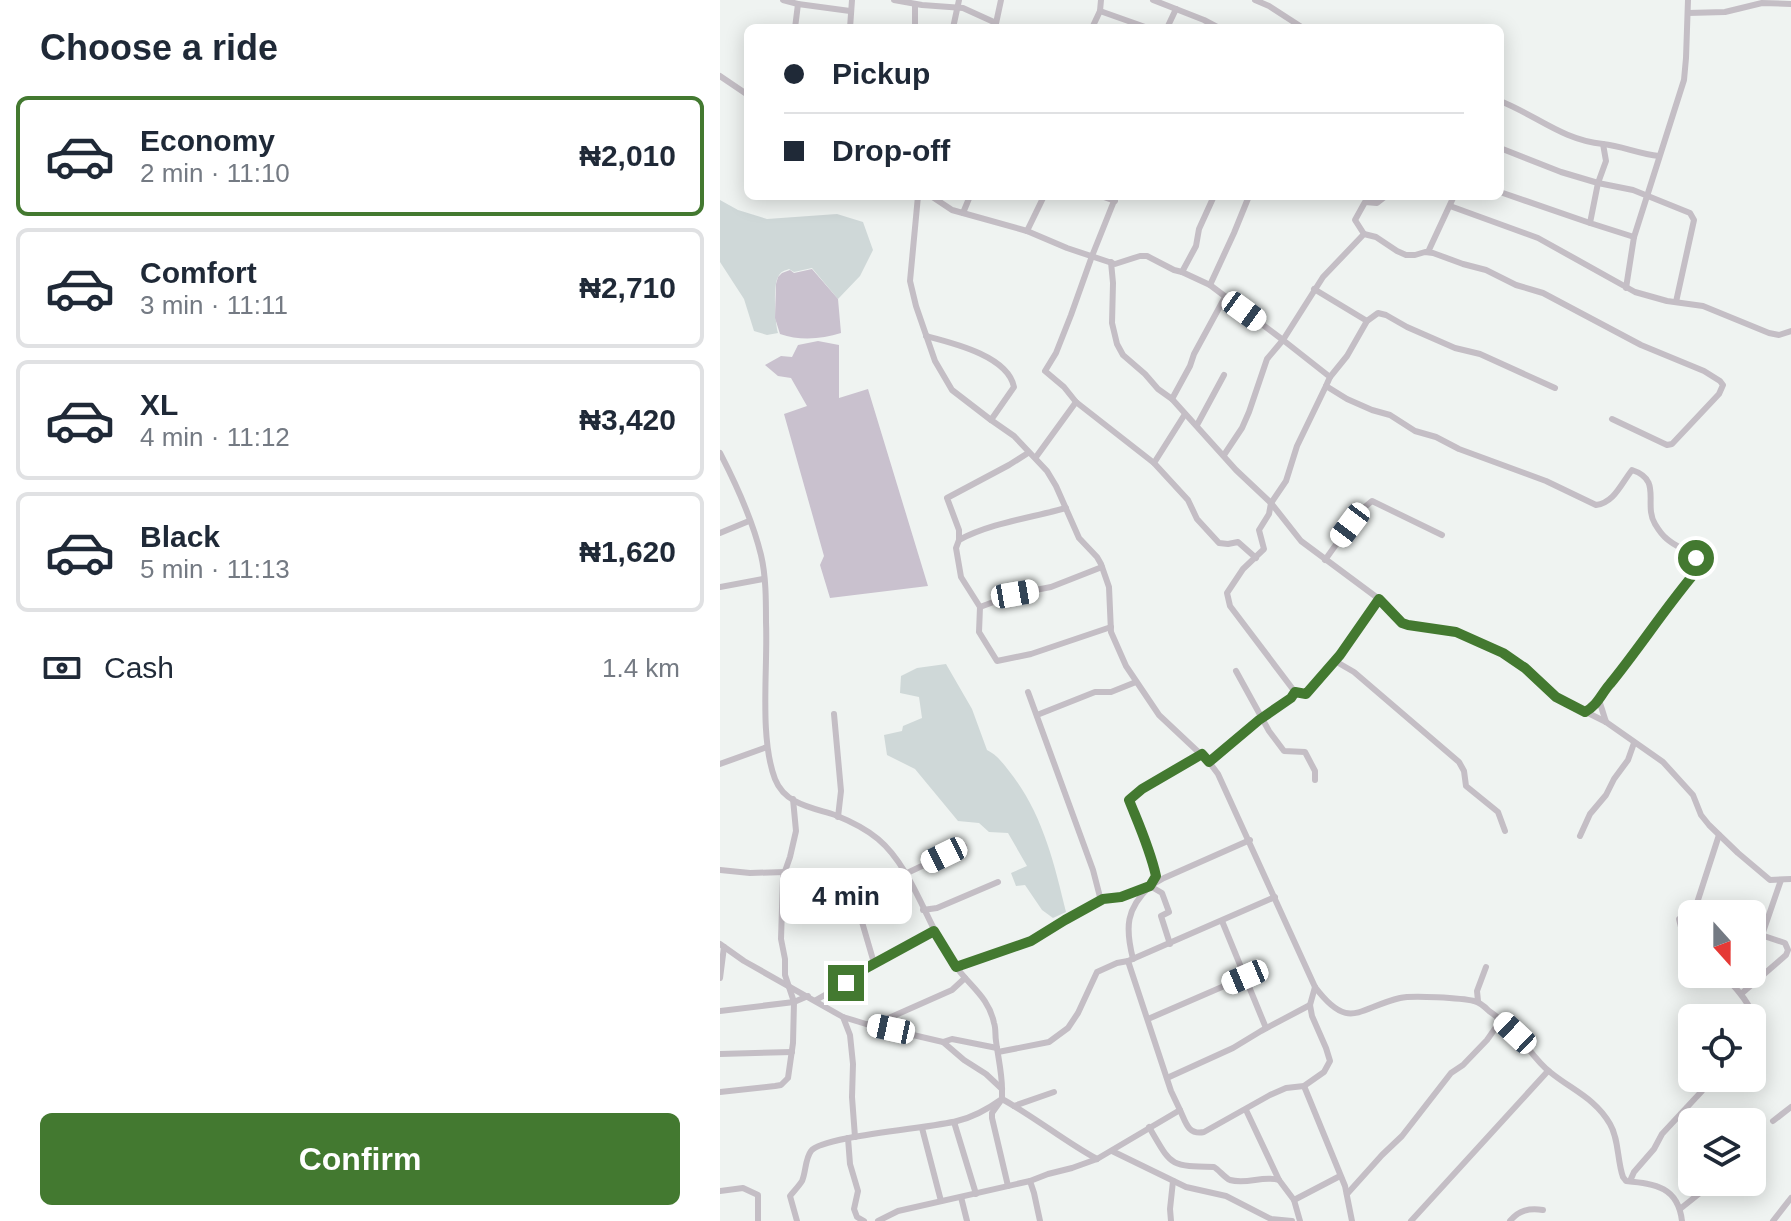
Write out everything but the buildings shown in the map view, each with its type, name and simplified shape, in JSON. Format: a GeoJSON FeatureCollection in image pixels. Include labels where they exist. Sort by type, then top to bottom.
{"type":"FeatureCollection","features":[{"type":"Feature","properties":{"kind":"street"},"geometry":{"type":"LineString","coordinates":[[783,0],[850,11]]}},
{"type":"Feature","properties":{"kind":"street"},"geometry":{"type":"LineString","coordinates":[[850,24],[852,0]]}},
{"type":"Feature","properties":{"kind":"street"},"geometry":{"type":"LineString","coordinates":[[894,0],[963,8],[994,24]]}},
{"type":"Feature","properties":{"kind":"street"},"geometry":{"type":"LineString","coordinates":[[954,24],[959,0]]}},
{"type":"Feature","properties":{"kind":"street"},"geometry":{"type":"LineString","coordinates":[[996,24],[1001,0]]}},
{"type":"Feature","properties":{"kind":"street"},"geometry":{"type":"LineString","coordinates":[[1094,24],[1101,0]]}},
{"type":"Feature","properties":{"kind":"street"},"geometry":{"type":"LineString","coordinates":[[1153,0],[1212,24]]}},
{"type":"Feature","properties":{"kind":"street"},"geometry":{"type":"LineString","coordinates":[[1255,0],[1297,24]]}},
{"type":"Feature","properties":{"kind":"street"},"geometry":{"type":"LineString","coordinates":[[1626,288],[1634,237],[1684,80],[1688,0]]}},
{"type":"Feature","properties":{"kind":"street"},"geometry":{"type":"LineString","coordinates":[[1688,13],[1725,12],[1762,3],[1791,4]]}},
{"type":"Feature","properties":{"kind":"street"},"geometry":{"type":"LineString","coordinates":[[796,24],[798,4]]}},
{"type":"Feature","properties":{"kind":"street"},"geometry":{"type":"LineString","coordinates":[[915,4],[915,24]]}},
{"type":"Feature","properties":{"kind":"street"},"geometry":{"type":"LineString","coordinates":[[1169,24],[1176,9]]}},
{"type":"Feature","properties":{"kind":"street"},"geometry":{"type":"LineString","coordinates":[[1100,11],[1137,24]]}},
{"type":"Feature","properties":{"kind":"street"},"geometry":{"type":"LineString","coordinates":[[720,76],[744,92]]}},
{"type":"Feature","properties":{"kind":"street"},"geometry":{"type":"LineString","coordinates":[[1504,103],[1584,142],[1659,156]]}},
{"type":"Feature","properties":{"kind":"street"},"geometry":{"type":"LineString","coordinates":[[1590,223],[1606,161],[1603,144]]}},
{"type":"Feature","properties":{"kind":"street"},"geometry":{"type":"LineString","coordinates":[[1504,150],[1561,172],[1633,190],[1690,213],[1694,220],[1676,302]]}},
{"type":"Feature","properties":{"kind":"street"},"geometry":{"type":"LineString","coordinates":[[1504,193],[1634,237]]}},
{"type":"Feature","properties":{"kind":"street"},"geometry":{"type":"LineString","coordinates":[[918,200],[910,281],[935,361],[952,390],[1014,436],[1028,453],[1036,457],[1056,486],[1079,538],[1102,567],[1109,587],[1111,627],[1119,652],[1159,715],[1202,754],[1218,774],[1315,987],[1334,1008],[1353,1014],[1401,998],[1478,1001],[1515,1033],[1548,1071],[1591,1100],[1612,1127],[1626,1181],[1652,1183],[1662,1188],[1679,1205],[1682,1221]]}},
{"type":"Feature","properties":{"kind":"street"},"geometry":{"type":"LineString","coordinates":[[937,200],[952,210],[1027,231],[1111,262],[1121,263],[1147,256],[1210,285],[1330,377]]}},
{"type":"Feature","properties":{"kind":"street"},"geometry":{"type":"LineString","coordinates":[[963,213],[968,200]]}},
{"type":"Feature","properties":{"kind":"street"},"geometry":{"type":"LineString","coordinates":[[1027,231],[1042,200]]}},
{"type":"Feature","properties":{"kind":"street"},"geometry":{"type":"LineString","coordinates":[[1116,200],[1056,353],[1045,371],[1076,402],[1154,463],[1188,500],[1197,519],[1219,543],[1238,542],[1256,558]]}},
{"type":"Feature","properties":{"kind":"street"},"geometry":{"type":"LineString","coordinates":[[1182,272],[1198,241],[1199,229],[1212,200]]}},
{"type":"Feature","properties":{"kind":"street"},"geometry":{"type":"LineString","coordinates":[[1210,285],[1247,200]]}},
{"type":"Feature","properties":{"kind":"street"},"geometry":{"type":"LineString","coordinates":[[1381,200],[1377,203],[1365,202],[1356,216],[1355,220],[1364,234],[1376,237],[1406,255],[1428,252],[1486,270],[1516,285],[1543,293],[1641,345],[1704,371],[1723,385],[1719,394],[1672,444],[1667,445],[1612,419]]}},
{"type":"Feature","properties":{"kind":"street"},"geometry":{"type":"LineString","coordinates":[[1428,252],[1452,200]]}},
{"type":"Feature","properties":{"kind":"street"},"geometry":{"type":"LineString","coordinates":[[1450,206],[1538,238],[1635,292],[1703,306],[1769,333],[1779,335],[1791,331]]}},
{"type":"Feature","properties":{"kind":"street"},"geometry":{"type":"LineString","coordinates":[[1224,455],[1242,428],[1267,359],[1294,325],[1314,289],[1364,234]]}},
{"type":"Feature","properties":{"kind":"street"},"geometry":{"type":"LineString","coordinates":[[1111,262],[1111,315],[1117,344],[1123,355],[1197,425],[1236,470],[1271,503],[1301,541],[1379,599],[1402,623],[1456,632],[1503,653],[1525,668],[1556,697],[1606,722],[1673,771],[1693,795],[1701,815],[1738,853],[1770,880],[1791,879]]}},
{"type":"Feature","properties":{"kind":"street"},"geometry":{"type":"LineString","coordinates":[[1314,289],[1367,321]]}},
{"type":"Feature","properties":{"kind":"street"},"geometry":{"type":"LineString","coordinates":[[1172,399],[1225,297]]}},
{"type":"Feature","properties":{"kind":"street"},"geometry":{"type":"LineString","coordinates":[[1379,599],[1335,661],[1306,694],[1295,692],[1230,606],[1227,593],[1243,569],[1264,549],[1259,530],[1269,514],[1271,503],[1286,481],[1297,446],[1330,377],[1347,356],[1367,321],[1378,313],[1386,315],[1455,348],[1480,354],[1555,388]]}},
{"type":"Feature","properties":{"kind":"street"},"geometry":{"type":"LineString","coordinates":[[926,336],[964,346],[1000,366],[1012,377],[1014,387],[991,420]]}},
{"type":"Feature","properties":{"kind":"street"},"geometry":{"type":"LineString","coordinates":[[1197,425],[1224,375]]}},
{"type":"Feature","properties":{"kind":"street"},"geometry":{"type":"LineString","coordinates":[[1326,386],[1359,405],[1390,415],[1415,431],[1546,481],[1596,505],[1604,504],[1617,493],[1632,470],[1644,475],[1650,484],[1651,512],[1655,523],[1666,539],[1691,553],[1699,568],[1599,700],[1585,712]]}},
{"type":"Feature","properties":{"kind":"street"},"geometry":{"type":"LineString","coordinates":[[1036,457],[1076,402]]}},
{"type":"Feature","properties":{"kind":"street"},"geometry":{"type":"LineString","coordinates":[[1154,463],[1185,414]]}},
{"type":"Feature","properties":{"kind":"street"},"geometry":{"type":"LineString","coordinates":[[720,453],[760,553],[766,621],[767,747],[775,780],[793,799],[811,809],[838,817],[881,841],[905,874],[956,967],[979,991],[994,1022],[1002,1099],[992,1113],[1008,1186]]}},
{"type":"Feature","properties":{"kind":"street"},"geometry":{"type":"LineString","coordinates":[[1028,453],[947,498],[959,530],[956,548],[961,577],[980,607],[979,632],[997,661],[1031,654],[1111,627]]}},
{"type":"Feature","properties":{"kind":"street"},"geometry":{"type":"LineString","coordinates":[[1325,560],[1360,511],[1372,501],[1442,535]]}},
{"type":"Feature","properties":{"kind":"street"},"geometry":{"type":"LineString","coordinates":[[959,540],[1001,524],[1066,508]]}},
{"type":"Feature","properties":{"kind":"street"},"geometry":{"type":"LineString","coordinates":[[720,533],[749,521]]}},
{"type":"Feature","properties":{"kind":"street"},"geometry":{"type":"LineString","coordinates":[[980,607],[1015,594],[1051,587],[1102,567]]}},
{"type":"Feature","properties":{"kind":"street"},"geometry":{"type":"LineString","coordinates":[[720,587],[763,579]]}},
{"type":"Feature","properties":{"kind":"street"},"geometry":{"type":"LineString","coordinates":[[1335,661],[1354,672],[1459,762],[1466,786],[1498,812],[1505,831]]}},
{"type":"Feature","properties":{"kind":"street"},"geometry":{"type":"LineString","coordinates":[[1236,671],[1269,731],[1284,751],[1305,752],[1315,771],[1315,780]]}},
{"type":"Feature","properties":{"kind":"street"},"geometry":{"type":"LineString","coordinates":[[1037,715],[1095,692],[1111,692],[1136,682]]}},
{"type":"Feature","properties":{"kind":"street"},"geometry":{"type":"LineString","coordinates":[[1028,692],[1103,899]]}},
{"type":"Feature","properties":{"kind":"street"},"geometry":{"type":"LineString","coordinates":[[1209,762],[1295,692]]}},
{"type":"Feature","properties":{"kind":"street"},"geometry":{"type":"LineString","coordinates":[[1599,700],[1606,722]]}},
{"type":"Feature","properties":{"kind":"street"},"geometry":{"type":"LineString","coordinates":[[834,714],[841,791],[838,817]]}},
{"type":"Feature","properties":{"kind":"street"},"geometry":{"type":"LineString","coordinates":[[1580,836],[1590,814],[1628,760],[1634,743]]}},
{"type":"Feature","properties":{"kind":"street"},"geometry":{"type":"LineString","coordinates":[[720,764],[767,747]]}},
{"type":"Feature","properties":{"kind":"street"},"geometry":{"type":"LineString","coordinates":[[1202,754],[1129,800],[1156,876],[1135,902],[1128,924],[1130,960],[1167,1078],[1190,1130],[1204,1132],[1286,1088],[1304,1086],[1324,1072],[1330,1061],[1312,1016],[1310,1005],[1315,987]]}},
{"type":"Feature","properties":{"kind":"street"},"geometry":{"type":"LineString","coordinates":[[720,1092],[781,1085],[788,1078],[794,1002],[785,975],[781,939],[783,877],[796,831],[793,799]]}},
{"type":"Feature","properties":{"kind":"street"},"geometry":{"type":"LineString","coordinates":[[796,818],[803,811],[811,809]]}},
{"type":"Feature","properties":{"kind":"street"},"geometry":{"type":"LineString","coordinates":[[1698,900],[1719,835]]}},
{"type":"Feature","properties":{"kind":"street"},"geometry":{"type":"LineString","coordinates":[[956,967],[1031,941],[1103,899],[1121,897],[1150,886],[1250,840]]}},
{"type":"Feature","properties":{"kind":"street"},"geometry":{"type":"LineString","coordinates":[[905,874],[964,846]]}},
{"type":"Feature","properties":{"kind":"street"},"geometry":{"type":"LineString","coordinates":[[720,870],[785,872]]}},
{"type":"Feature","properties":{"kind":"street"},"geometry":{"type":"LineString","coordinates":[[1766,923],[1781,880]]}},
{"type":"Feature","properties":{"kind":"street"},"geometry":{"type":"LineString","coordinates":[[923,910],[937,908],[998,882]]}},
{"type":"Feature","properties":{"kind":"street"},"geometry":{"type":"LineString","coordinates":[[1150,886],[1162,893],[1169,912],[1161,916],[1170,944]]}},
{"type":"Feature","properties":{"kind":"street"},"geometry":{"type":"LineString","coordinates":[[943,1042],[952,1039],[998,1050],[1049,1042],[1068,1028],[1097,972],[1170,944],[1275,897]]}},
{"type":"Feature","properties":{"kind":"street"},"geometry":{"type":"LineString","coordinates":[[1222,921],[1266,1028]]}},
{"type":"Feature","properties":{"kind":"street"},"geometry":{"type":"LineString","coordinates":[[862,922],[874,963]]}},
{"type":"Feature","properties":{"kind":"street"},"geometry":{"type":"LineString","coordinates":[[816,1000],[874,963],[934,931]]}},
{"type":"Feature","properties":{"kind":"street"},"geometry":{"type":"LineString","coordinates":[[1741,994],[1788,957],[1785,943],[1766,936]]}},
{"type":"Feature","properties":{"kind":"street"},"geometry":{"type":"LineString","coordinates":[[722,945],[744,961],[843,1017],[943,1042],[1002,1089]]}},
{"type":"Feature","properties":{"kind":"street"},"geometry":{"type":"LineString","coordinates":[[720,978],[722,945]]}},
{"type":"Feature","properties":{"kind":"street"},"geometry":{"type":"LineString","coordinates":[[1478,1001],[1477,991],[1486,967]]}},
{"type":"Feature","properties":{"kind":"street"},"geometry":{"type":"LineString","coordinates":[[1148,1019],[1245,977]]}},
{"type":"Feature","properties":{"kind":"street"},"geometry":{"type":"LineString","coordinates":[[872,1025],[952,990],[965,978]]}},
{"type":"Feature","properties":{"kind":"street"},"geometry":{"type":"LineString","coordinates":[[1735,988],[1748,1004]]}},
{"type":"Feature","properties":{"kind":"street"},"geometry":{"type":"LineString","coordinates":[[720,1011],[794,1002],[808,996]]}},
{"type":"Feature","properties":{"kind":"street"},"geometry":{"type":"LineString","coordinates":[[1167,1078],[1233,1048],[1310,1005]]}},
{"type":"Feature","properties":{"kind":"street"},"geometry":{"type":"LineString","coordinates":[[843,1017],[850,1035],[853,1064],[850,1164],[858,1191],[854,1209],[857,1217],[864,1221]]}},
{"type":"Feature","properties":{"kind":"street"},"geometry":{"type":"LineString","coordinates":[[1347,1194],[1373,1163],[1402,1136],[1451,1073],[1487,1040],[1501,1020]]}},
{"type":"Feature","properties":{"kind":"street"},"geometry":{"type":"LineString","coordinates":[[720,1054],[792,1052]]}},
{"type":"Feature","properties":{"kind":"street"},"geometry":{"type":"LineString","coordinates":[[1411,1221],[1548,1071]]}},
{"type":"Feature","properties":{"kind":"street"},"geometry":{"type":"LineString","coordinates":[[1304,1086],[1347,1194],[1352,1221]]}},
{"type":"Feature","properties":{"kind":"street"},"geometry":{"type":"LineString","coordinates":[[1014,1106],[1054,1092]]}},
{"type":"Feature","properties":{"kind":"street"},"geometry":{"type":"LineString","coordinates":[[1630,1181],[1662,1134],[1701,1092]]}},
{"type":"Feature","properties":{"kind":"street"},"geometry":{"type":"LineString","coordinates":[[797,1221],[790,1196],[802,1180],[809,1152],[816,1147],[851,1138],[954,1122],[983,1112],[1002,1099]]}},
{"type":"Feature","properties":{"kind":"street"},"geometry":{"type":"LineString","coordinates":[[1002,1099],[1097,1159]]}},
{"type":"Feature","properties":{"kind":"street"},"geometry":{"type":"LineString","coordinates":[[1773,1121],[1791,1107]]}},
{"type":"Feature","properties":{"kind":"street"},"geometry":{"type":"LineString","coordinates":[[878,1221],[898,1211],[1030,1181],[1097,1159],[1180,1110]]}},
{"type":"Feature","properties":{"kind":"street"},"geometry":{"type":"LineString","coordinates":[[1246,1110],[1279,1180],[1294,1200],[1300,1221]]}},
{"type":"Feature","properties":{"kind":"street"},"geometry":{"type":"LineString","coordinates":[[954,1122],[976,1194]]}},
{"type":"Feature","properties":{"kind":"street"},"geometry":{"type":"LineString","coordinates":[[1149,1127],[1170,1161],[1182,1166],[1214,1167],[1228,1180],[1250,1181],[1270,1177],[1279,1180]]}},
{"type":"Feature","properties":{"kind":"street"},"geometry":{"type":"LineString","coordinates":[[922,1128],[941,1201]]}},
{"type":"Feature","properties":{"kind":"street"},"geometry":{"type":"LineString","coordinates":[[1112,1151],[1186,1187],[1226,1196],[1271,1219],[1292,1221]]}},
{"type":"Feature","properties":{"kind":"street"},"geometry":{"type":"LineString","coordinates":[[1294,1200],[1340,1176]]}},
{"type":"Feature","properties":{"kind":"street"},"geometry":{"type":"LineString","coordinates":[[1226,1196],[1228,1180]]}},
{"type":"Feature","properties":{"kind":"street"},"geometry":{"type":"LineString","coordinates":[[1030,1181],[1040,1221]]}},
{"type":"Feature","properties":{"kind":"street"},"geometry":{"type":"LineString","coordinates":[[1171,1221],[1173,1181]]}},
{"type":"Feature","properties":{"kind":"street"},"geometry":{"type":"LineString","coordinates":[[720,1191],[743,1188],[758,1195],[758,1221]]}},
{"type":"Feature","properties":{"kind":"street"},"geometry":{"type":"LineString","coordinates":[[1680,1209],[1696,1196]]}},
{"type":"Feature","properties":{"kind":"street"},"geometry":{"type":"LineString","coordinates":[[961,1197],[967,1221]]}},
{"type":"Feature","properties":{"kind":"street"},"geometry":{"type":"LineString","coordinates":[[1773,1221],[1791,1198]]}},
{"type":"Feature","properties":{"kind":"street"},"geometry":{"type":"LineString","coordinates":[[1510,1221],[1532,1208],[1543,1210]]}},
{"type":"Feature","properties":{"kind":"shaded area"},"geometry":{"type":"Polygon","coordinates":[[[720,200],[738,210],[767,219],[837,214],[863,222],[873,250],[860,276],[838,299],[812,268],[781,272],[775,288],[778,333],[767,335],[754,331],[744,299],[720,262],[720,200]]]}},
{"type":"Feature","properties":{"kind":"shaded area"},"geometry":{"type":"Polygon","coordinates":[[[812,269],[838,299],[841,333],[811,338],[780,334],[775,318],[778,277],[790,270],[794,273],[812,269]]]}},
{"type":"Feature","properties":{"kind":"shaded area"},"geometry":{"type":"Polygon","coordinates":[[[818,341],[839,345],[839,398],[868,389],[928,586],[830,598],[820,565],[824,556],[784,414],[807,406],[791,378],[778,376],[765,365],[781,356],[792,357],[798,345],[818,341]]]}},
{"type":"Feature","properties":{"kind":"shaded area"},"geometry":{"type":"Polygon","coordinates":[[[946,664],[972,709],[987,750],[997,756],[1009,771],[1038,820],[1066,912],[1053,918],[1042,910],[1025,885],[1016,886],[1011,873],[1027,866],[1008,833],[989,832],[979,823],[958,821],[915,769],[887,755],[884,735],[902,731],[903,726],[922,718],[919,697],[900,693],[901,676],[917,668],[946,664]]]}},
{"type":"Feature","properties":{"kind":"route"},"geometry":{"type":"LineString","coordinates":[[846,983],[857,973],[934,931],[956,967],[1031,941],[1103,899],[1130,895],[1150,886],[1156,876],[1129,800],[1202,754],[1209,762],[1295,692],[1306,694],[1340,655],[1379,599],[1402,623],[1456,632],[1503,653],[1525,668],[1556,697],[1585,712],[1599,700],[1699,568],[1696,558]]}}]}
